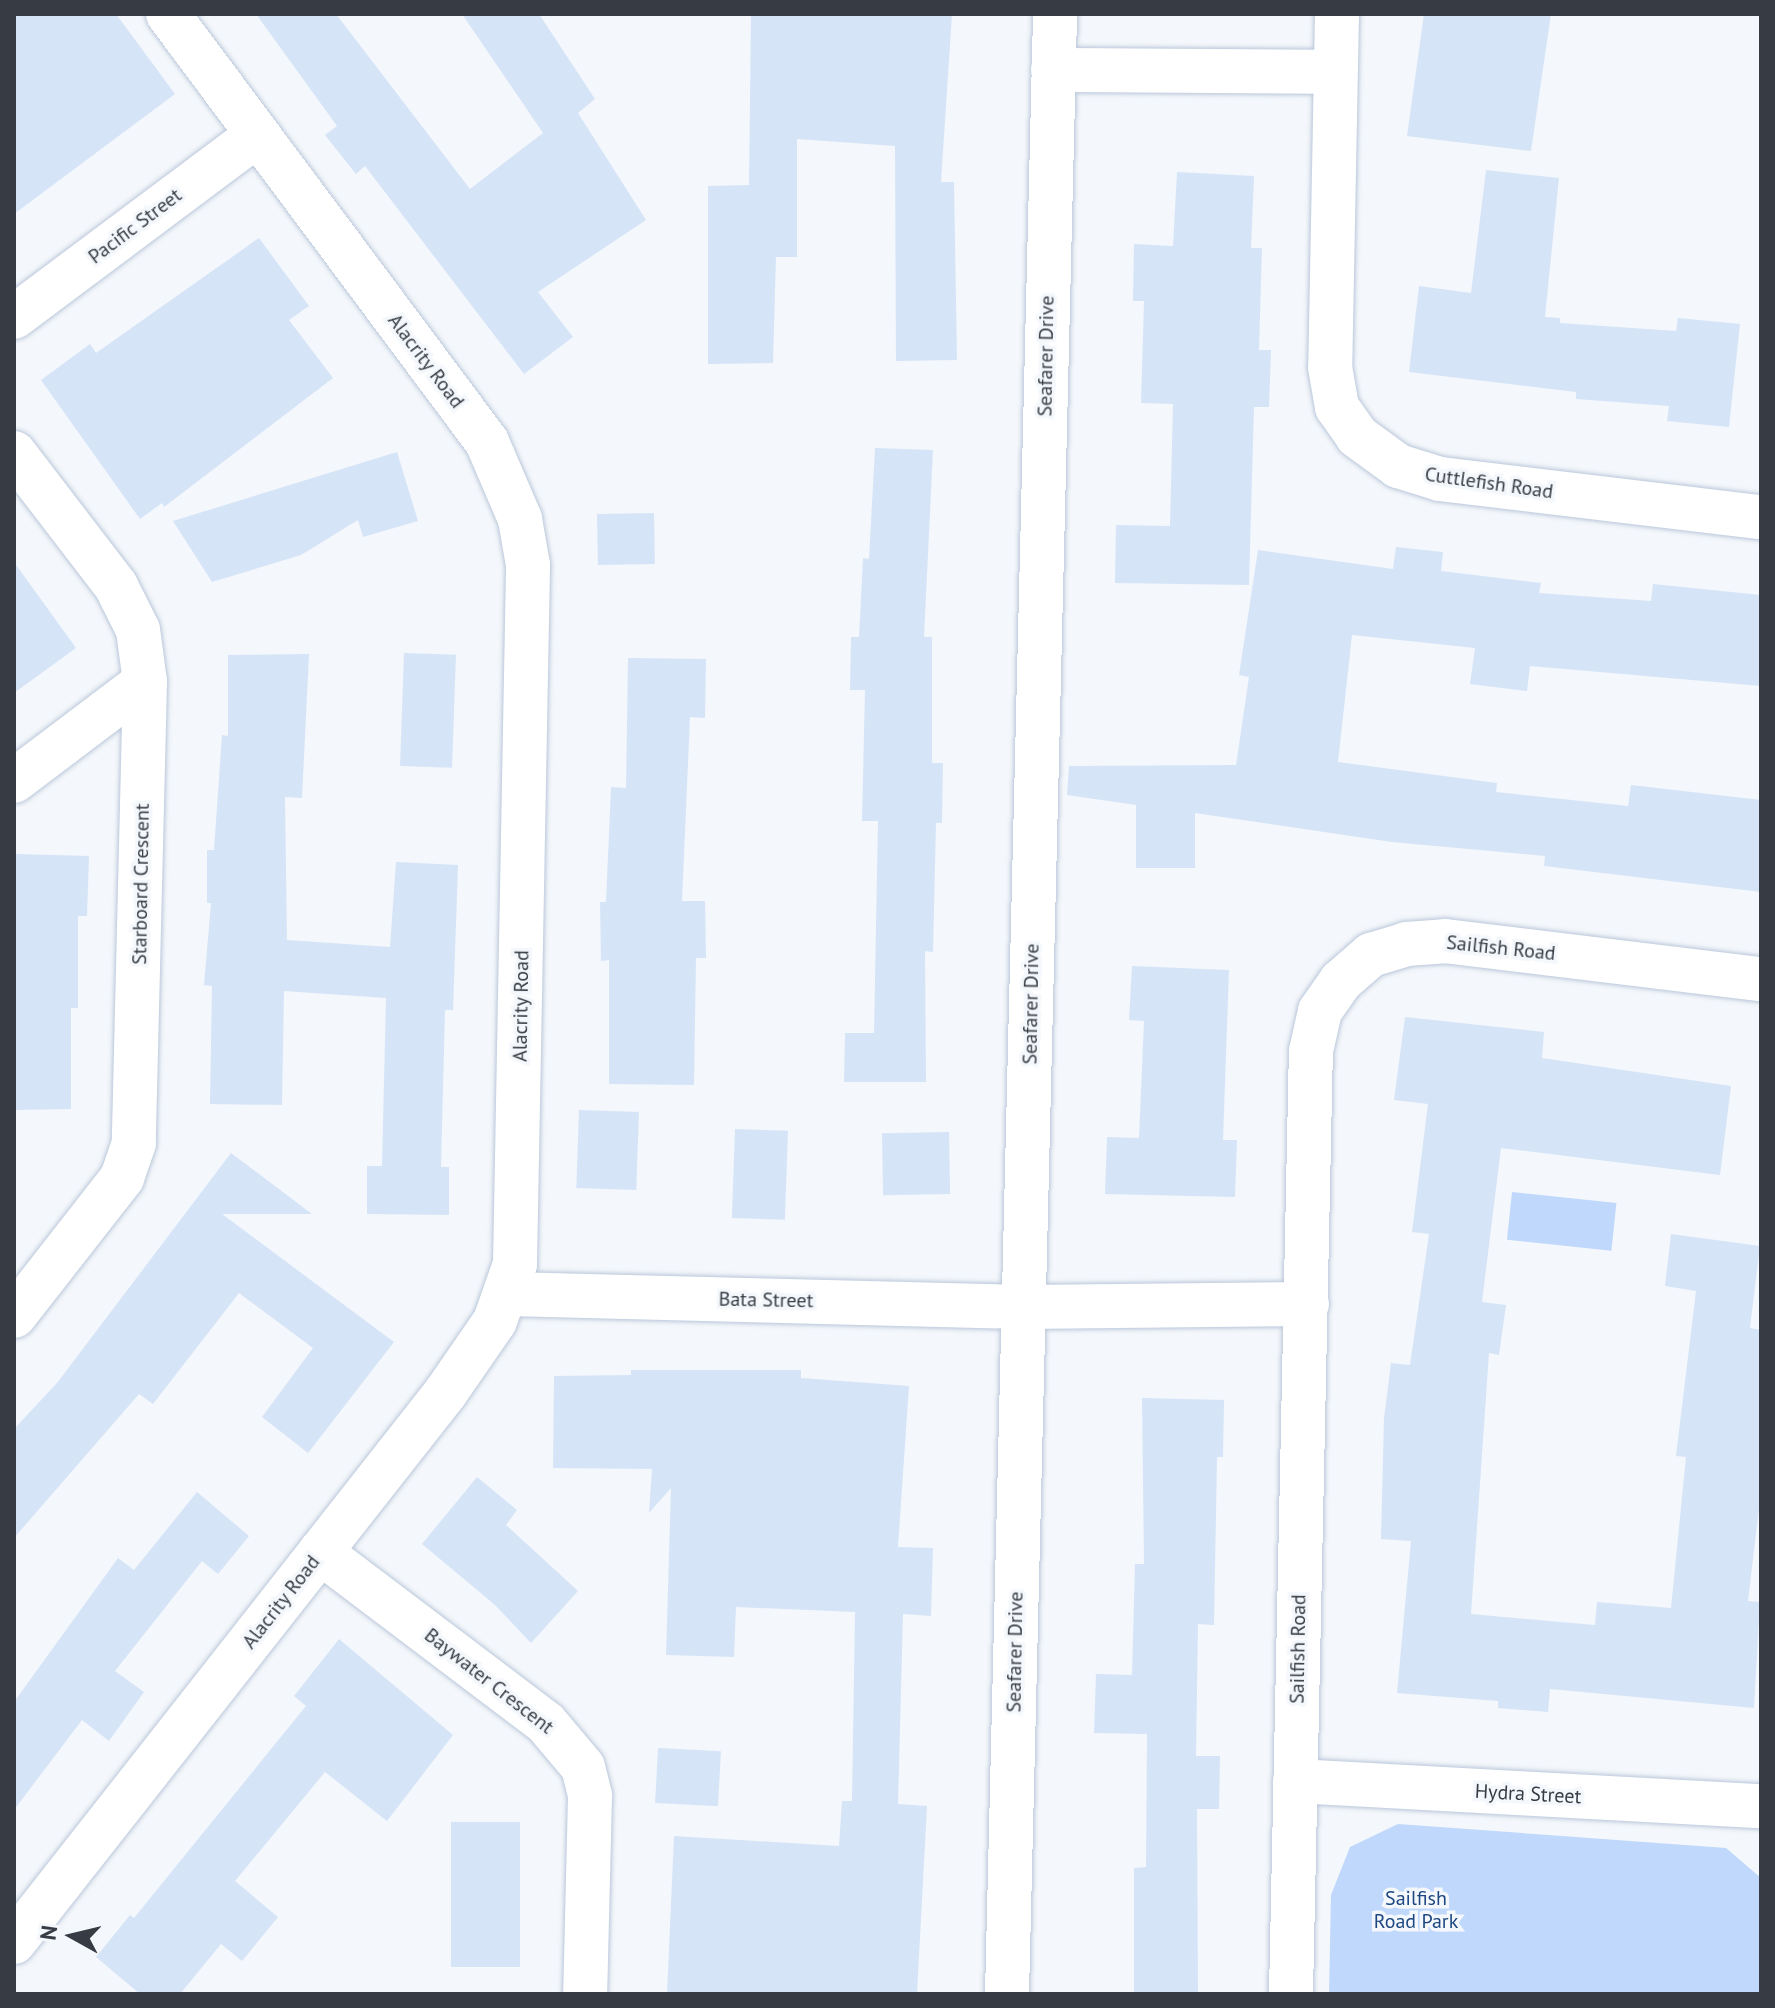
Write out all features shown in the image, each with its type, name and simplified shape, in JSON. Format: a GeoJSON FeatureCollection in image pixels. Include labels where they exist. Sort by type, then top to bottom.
{"type":"FeatureCollection","features":[{"type":"Feature","properties":{"kind":"street","name":"Alacrity Road"},"geometry":{"type":"LineString","coordinates":[[14,1942],[446,1392],[508,1294],[517,1242],[528,565],[520,519],[487,442],[168,14]]}},
{"type":"Feature","properties":{"kind":"street","name":"Seafarer Drive"},"geometry":{"type":"LineString","coordinates":[[1007,1994],[1055,14]]}},
{"type":"Feature","properties":{"kind":"street","name":"Cuttlefish Road"},"geometry":{"type":"LineString","coordinates":[[1337,14],[1330,367],[1337,407],[1357,436],[1398,466],[1440,479],[1761,517]]}},
{"type":"Feature","properties":{"kind":"street"},"geometry":{"type":"LineString","coordinates":[[1053,70],[1335,72]]}},
{"type":"Feature","properties":{"kind":"street","name":"Pacific Street"},"geometry":{"type":"LineString","coordinates":[[14,317],[257,135]]}},
{"type":"Feature","properties":{"kind":"street","name":"Starboard Crescent"},"geometry":{"type":"LineString","coordinates":[[14,453],[116,586],[138,630],[145,682],[134,1143],[122,1178],[14,1316]]}},
{"type":"Feature","properties":{"kind":"street"},"geometry":{"type":"LineString","coordinates":[[14,781],[145,682]]}},
{"type":"Feature","properties":{"kind":"street","name":"Sailfish Road"},"geometry":{"type":"LineString","coordinates":[[1291,1994],[1311,1051],[1320,1011],[1341,981],[1371,955],[1406,944],[1445,941],[1761,979]]}},
{"type":"Feature","properties":{"kind":"street","name":"Bata Street"},"geometry":{"type":"LineString","coordinates":[[508,1294],[1023,1307]]}},
{"type":"Feature","properties":{"kind":"street"},"geometry":{"type":"LineString","coordinates":[[1023,1307],[1307,1304]]}},
{"type":"Feature","properties":{"kind":"street","name":"Baywater Crescent"},"geometry":{"type":"LineString","coordinates":[[320,1552],[546,1723],[583,1767],[590,1796],[585,1994]]}},
{"type":"Feature","properties":{"kind":"street","name":"Hydra Street"},"geometry":{"type":"LineString","coordinates":[[1295,1781],[1761,1806]]}},
{"type":"Feature","properties":{"kind":"green space"},"geometry":{"type":"Polygon","coordinates":[[[1512,1192],[1616,1203],[1611,1251],[1507,1240],[1512,1192]]]}},
{"type":"Feature","properties":{"kind":"green space","name":"Sailfish Road Park"},"geometry":{"type":"Polygon","coordinates":[[[1398,1824],[1726,1848],[1761,1878],[1761,1994],[1329,1994],[1331,1895],[1350,1847],[1398,1824]]]}},
{"type":"Feature","properties":{"kind":"building"},"geometry":{"type":"Polygon","coordinates":[[[14,14],[116,14],[175,94],[14,214],[14,14]]]}},
{"type":"Feature","properties":{"kind":"building"},"geometry":{"type":"Polygon","coordinates":[[[256,14],[336,14],[470,189],[543,133],[462,14],[539,14],[595,99],[578,113],[646,220],[538,292],[573,337],[524,374],[365,166],[356,174],[325,135],[337,126],[256,14]]]}},
{"type":"Feature","properties":{"kind":"building"},"geometry":{"type":"Polygon","coordinates":[[[751,14],[952,14],[941,182],[954,182],[957,360],[896,361],[895,146],[797,139],[797,257],[776,257],[773,363],[708,364],[708,186],[749,185],[751,14]]]}},
{"type":"Feature","properties":{"kind":"building"},"geometry":{"type":"Polygon","coordinates":[[[1424,14],[1551,14],[1531,151],[1407,136],[1424,14]]]}},
{"type":"Feature","properties":{"kind":"building"},"geometry":{"type":"Polygon","coordinates":[[[1486,170],[1559,178],[1545,317],[1560,318],[1560,323],[1676,331],[1678,318],[1740,324],[1729,427],[1667,421],[1669,406],[1576,399],[1576,392],[1409,372],[1419,286],[1471,293],[1486,170]]]}},
{"type":"Feature","properties":{"kind":"building"},"geometry":{"type":"Polygon","coordinates":[[[1177,172],[1254,176],[1251,248],[1262,248],[1259,350],[1271,350],[1269,407],[1254,407],[1249,585],[1115,583],[1116,525],[1170,526],[1173,404],[1141,403],[1144,301],[1133,301],[1134,244],[1173,246],[1177,172]]]}},
{"type":"Feature","properties":{"kind":"building"},"geometry":{"type":"Polygon","coordinates":[[[259,238],[309,306],[289,320],[333,378],[164,507],[162,503],[140,519],[41,380],[90,344],[96,353],[259,238]]]}},
{"type":"Feature","properties":{"kind":"building"},"geometry":{"type":"Polygon","coordinates":[[[875,448],[933,450],[924,637],[932,637],[932,763],[943,763],[942,823],[936,823],[933,952],[925,951],[926,1082],[844,1082],[845,1033],[874,1033],[878,821],[862,821],[865,690],[850,690],[851,637],[859,637],[863,558],[869,559],[875,448]]]}},
{"type":"Feature","properties":{"kind":"building"},"geometry":{"type":"Polygon","coordinates":[[[397,452],[418,521],[363,537],[358,520],[301,555],[212,582],[173,521],[397,452]]]}},
{"type":"Feature","properties":{"kind":"building"},"geometry":{"type":"Polygon","coordinates":[[[654,513],[655,564],[598,565],[597,514],[654,513]]]}},
{"type":"Feature","properties":{"kind":"building"},"geometry":{"type":"Polygon","coordinates":[[[1396,547],[1443,552],[1441,571],[1541,583],[1539,593],[1651,601],[1653,584],[1761,595],[1761,686],[1530,666],[1527,691],[1470,684],[1475,648],[1352,635],[1338,762],[1497,783],[1496,792],[1628,806],[1631,785],[1761,800],[1761,892],[1544,866],[1545,856],[1392,842],[1195,813],[1195,868],[1136,868],[1136,805],[1067,795],[1069,766],[1236,765],[1249,677],[1239,675],[1258,550],[1393,569],[1396,547]]]}},
{"type":"Feature","properties":{"kind":"building"},"geometry":{"type":"Polygon","coordinates":[[[14,562],[76,648],[14,693],[14,562]]]}},
{"type":"Feature","properties":{"kind":"building"},"geometry":{"type":"Polygon","coordinates":[[[404,653],[456,655],[452,768],[400,766],[404,653]]]}},
{"type":"Feature","properties":{"kind":"building"},"geometry":{"type":"Polygon","coordinates":[[[309,654],[302,798],[285,797],[287,940],[390,947],[396,862],[458,865],[453,1010],[445,1010],[441,1167],[449,1167],[449,1215],[367,1214],[367,1166],[382,1166],[386,998],[284,991],[282,1105],[210,1104],[212,986],[204,985],[211,903],[207,903],[207,850],[214,850],[222,735],[228,736],[228,655],[309,654]]]}},
{"type":"Feature","properties":{"kind":"building"},"geometry":{"type":"Polygon","coordinates":[[[628,658],[706,659],[705,718],[690,717],[682,901],[705,901],[706,958],[696,958],[694,1085],[609,1084],[609,960],[601,961],[600,902],[606,902],[611,787],[626,788],[628,658]]]}},
{"type":"Feature","properties":{"kind":"building"},"geometry":{"type":"Polygon","coordinates":[[[14,854],[89,856],[87,916],[78,916],[78,1008],[71,1008],[71,1109],[14,1110],[14,854]]]}},
{"type":"Feature","properties":{"kind":"building"},"geometry":{"type":"Polygon","coordinates":[[[1132,966],[1229,970],[1223,1140],[1237,1140],[1235,1197],[1105,1194],[1107,1137],[1139,1138],[1144,1021],[1129,1020],[1132,966]]]}},
{"type":"Feature","properties":{"kind":"building"},"geometry":{"type":"Polygon","coordinates":[[[1405,1017],[1544,1032],[1542,1058],[1731,1086],[1720,1175],[1501,1148],[1482,1302],[1506,1305],[1499,1355],[1489,1353],[1471,1614],[1595,1625],[1597,1602],[1671,1608],[1686,1457],[1676,1456],[1696,1291],[1665,1286],[1671,1234],[1760,1246],[1750,1328],[1761,1330],[1761,1492],[1748,1601],[1760,1602],[1754,1708],[1550,1689],[1548,1712],[1498,1708],[1498,1701],[1397,1693],[1411,1541],[1381,1539],[1384,1418],[1391,1363],[1410,1365],[1429,1234],[1412,1232],[1428,1104],[1394,1100],[1405,1017]]]}},
{"type":"Feature","properties":{"kind":"building"},"geometry":{"type":"Polygon","coordinates":[[[579,1110],[639,1112],[636,1190],[576,1188],[579,1110]]]}},
{"type":"Feature","properties":{"kind":"building"},"geometry":{"type":"Polygon","coordinates":[[[735,1129],[788,1131],[785,1220],[732,1218],[735,1129]]]}},
{"type":"Feature","properties":{"kind":"building"},"geometry":{"type":"Polygon","coordinates":[[[949,1132],[950,1194],[883,1195],[882,1133],[949,1132]]]}},
{"type":"Feature","properties":{"kind":"building"},"geometry":{"type":"Polygon","coordinates":[[[231,1153],[312,1214],[222,1214],[394,1342],[308,1453],[262,1417],[313,1348],[239,1293],[153,1404],[139,1394],[14,1538],[14,1429],[57,1383],[231,1153]]]}},
{"type":"Feature","properties":{"kind":"building"},"geometry":{"type":"Polygon","coordinates":[[[631,1370],[801,1370],[801,1378],[909,1386],[898,1547],[933,1548],[931,1616],[903,1614],[898,1804],[927,1806],[917,1994],[667,1994],[674,1836],[839,1846],[842,1801],[852,1801],[855,1612],[736,1607],[734,1657],[666,1655],[671,1488],[649,1513],[652,1469],[553,1468],[554,1376],[631,1375],[631,1370]]]}},
{"type":"Feature","properties":{"kind":"building"},"geometry":{"type":"Polygon","coordinates":[[[1142,1398],[1224,1400],[1223,1457],[1217,1457],[1214,1625],[1198,1624],[1196,1756],[1220,1756],[1219,1809],[1197,1809],[1198,1994],[1134,1992],[1134,1868],[1146,1867],[1147,1734],[1094,1733],[1096,1674],[1132,1675],[1135,1564],[1144,1564],[1142,1398]]]}},
{"type":"Feature","properties":{"kind":"building"},"geometry":{"type":"Polygon","coordinates":[[[477,1477],[517,1510],[506,1525],[578,1591],[531,1643],[495,1605],[422,1544],[477,1477]]]}},
{"type":"Feature","properties":{"kind":"building"},"geometry":{"type":"Polygon","coordinates":[[[197,1492],[249,1536],[218,1574],[202,1561],[115,1671],[144,1692],[109,1741],[82,1720],[14,1810],[14,1702],[118,1558],[134,1570],[197,1492]]]}},
{"type":"Feature","properties":{"kind":"building"},"geometry":{"type":"Polygon","coordinates":[[[339,1639],[453,1735],[387,1821],[325,1772],[235,1881],[278,1917],[242,1961],[221,1944],[180,1994],[140,1994],[96,1957],[130,1915],[134,1918],[306,1706],[294,1696],[339,1639]]]}},
{"type":"Feature","properties":{"kind":"building"},"geometry":{"type":"Polygon","coordinates":[[[658,1748],[721,1751],[718,1806],[655,1803],[658,1748]]]}},
{"type":"Feature","properties":{"kind":"building"},"geometry":{"type":"Polygon","coordinates":[[[451,1822],[520,1822],[520,1967],[451,1967],[451,1822]]]}}]}
